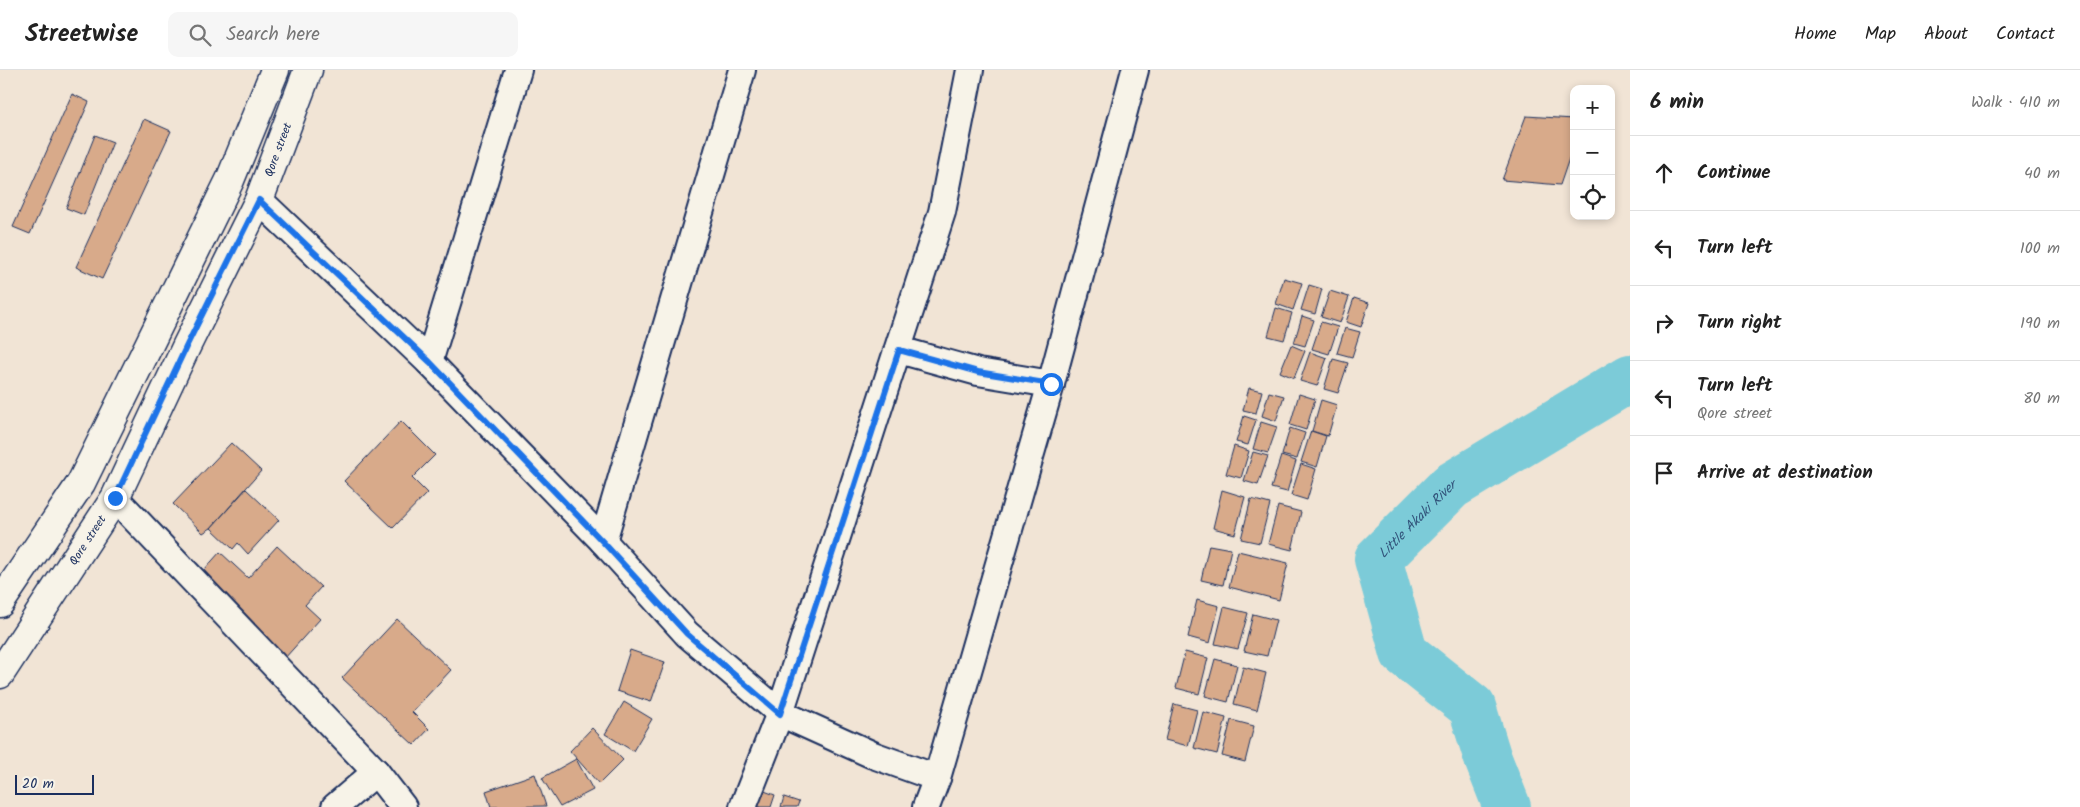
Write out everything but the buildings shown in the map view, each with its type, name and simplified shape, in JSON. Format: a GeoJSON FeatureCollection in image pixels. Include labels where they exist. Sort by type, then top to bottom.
{"type":"FeatureCollection","features":[{"type":"Feature","properties":{"kind":"street"},"geometry":{"type":"LineString","coordinates":[[0,603],[80,483],[230,180],[275,70]]}},
{"type":"Feature","properties":{"kind":"street","name":"Qore street"},"geometry":{"type":"LineString","coordinates":[[0,674],[115,498],[187,345],[259,200],[308,70]]}},
{"type":"Feature","properties":{"kind":"street"},"geometry":{"type":"LineString","coordinates":[[430,362],[518,70]]}},
{"type":"Feature","properties":{"kind":"street"},"geometry":{"type":"LineString","coordinates":[[603,542],[742,70]]}},
{"type":"Feature","properties":{"kind":"street"},"geometry":{"type":"LineString","coordinates":[[743,807],[780,714],[942,212],[970,70]]}},
{"type":"Feature","properties":{"kind":"street"},"geometry":{"type":"LineString","coordinates":[[926,807],[937,778],[1051,384],[1135,70]]}},
{"type":"Feature","properties":{"kind":"street"},"geometry":{"type":"LineString","coordinates":[[259,200],[430,362],[603,542],[687,634],[780,714],[873,756],[937,778]]}},
{"type":"Feature","properties":{"kind":"street"},"geometry":{"type":"LineString","coordinates":[[899,350],[978,372],[1051,384]]}},
{"type":"Feature","properties":{"kind":"street"},"geometry":{"type":"LineString","coordinates":[[115,498],[376,772],[403,807]]}},
{"type":"Feature","properties":{"kind":"street"},"geometry":{"type":"LineString","coordinates":[[335,807],[376,772]]}},
{"type":"Feature","properties":{"kind":"waterway","name":"Little Akaki River"},"geometry":{"type":"LineString","coordinates":[[1507,807],[1488,759],[1472,707],[1404,653],[1378,559],[1451,486],[1630,378]]}},
{"type":"Feature","properties":{"kind":"route"},"geometry":{"type":"LineString","coordinates":[[115,498],[187,345],[259,200],[430,362],[603,542],[687,634],[780,714],[899,350],[978,372],[1051,384]]}}]}
